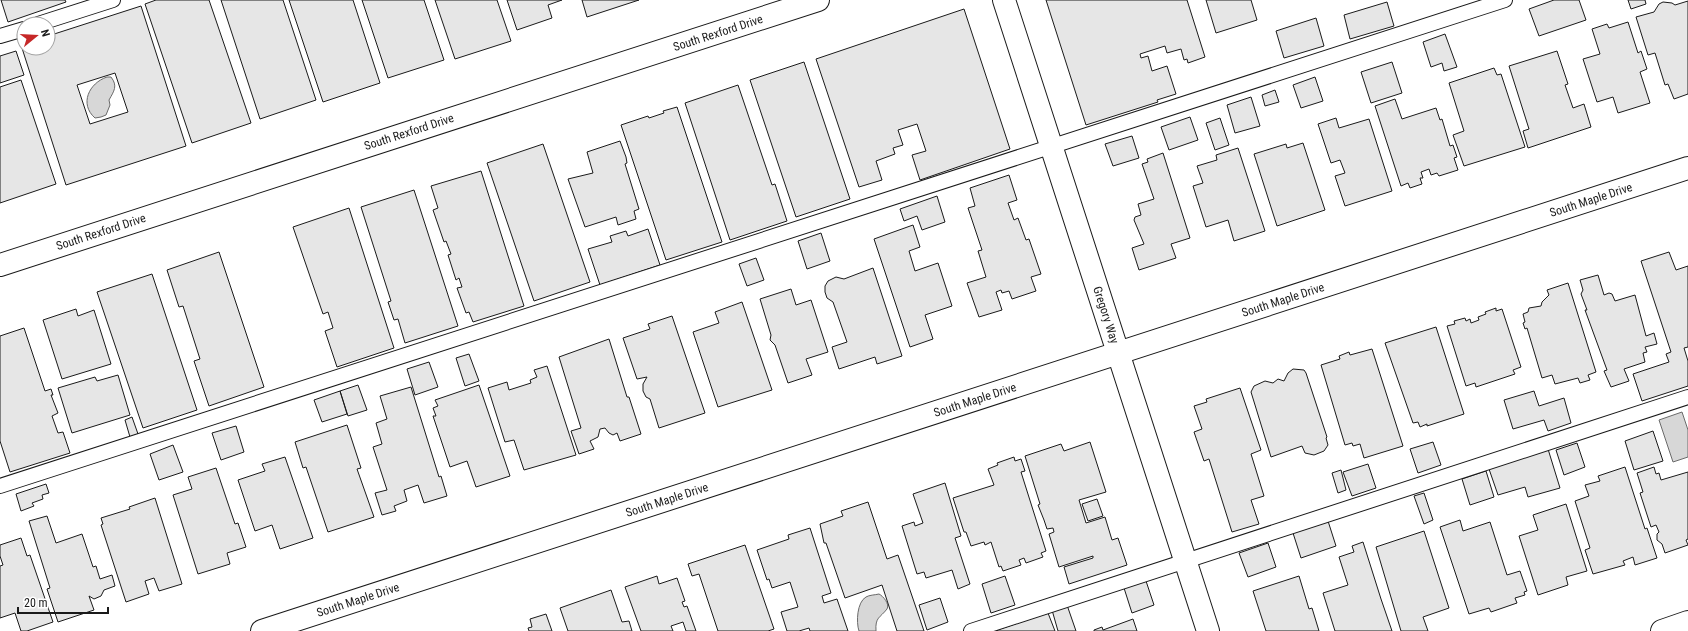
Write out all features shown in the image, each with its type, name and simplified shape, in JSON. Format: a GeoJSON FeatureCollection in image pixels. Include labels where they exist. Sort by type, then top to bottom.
{"type":"FeatureCollection","features":[{"type":"Feature","properties":{"kind":"street","name":"South Rexford Drive"},"geometry":{"type":"LineString","coordinates":[[0,265],[818,0]]}},
{"type":"Feature","properties":{"kind":"street","name":"Gregory Way"},"geometry":{"type":"LineString","coordinates":[[1004,0],[1208,631]]}},
{"type":"Feature","properties":{"kind":"street","name":"South Maple Drive"},"geometry":{"type":"LineString","coordinates":[[262,631],[1688,168]]}},
{"type":"Feature","properties":{"kind":"street"},"geometry":{"type":"LineString","coordinates":[[1662,631],[1688,622]]}},
{"type":"Feature","properties":{"kind":"lane"},"geometry":{"type":"LineString","coordinates":[[56,18],[113,0]]}},
{"type":"Feature","properties":{"kind":"lane"},"geometry":{"type":"LineString","coordinates":[[0,486],[1505,0]]}},
{"type":"Feature","properties":{"kind":"lane"},"geometry":{"type":"LineString","coordinates":[[0,36],[16,31]]}},
{"type":"Feature","properties":{"kind":"lane"},"geometry":{"type":"LineString","coordinates":[[972,631],[1688,397]]}},
{"type":"Feature","properties":{"kind":"shaded area"},"geometry":{"type":"Polygon","coordinates":[[[107,77],[111,77],[115,86],[109,100],[110,105],[106,115],[95,118],[88,107],[88,94],[95,84],[107,77]]]}},
{"type":"Feature","properties":{"kind":"shaded area"},"geometry":{"type":"Polygon","coordinates":[[[1682,412],[1688,430],[1688,457],[1673,462],[1659,420],[1682,412]]]}},
{"type":"Feature","properties":{"kind":"shaded area"},"geometry":{"type":"Polygon","coordinates":[[[879,594],[886,600],[888,607],[877,620],[876,631],[859,631],[858,618],[861,603],[867,596],[879,594]]]}},
{"type":"Feature","properties":{"kind":"building"},"geometry":{"type":"Polygon","coordinates":[[[1,0],[65,0],[66,2],[25,16],[16,16],[16,19],[8,22],[1,0]]]}},
{"type":"Feature","properties":{"kind":"building"},"geometry":{"type":"Polygon","coordinates":[[[156,0],[209,0],[251,123],[192,143],[145,4],[156,0]]]}},
{"type":"Feature","properties":{"kind":"building"},"geometry":{"type":"Polygon","coordinates":[[[221,0],[283,0],[316,100],[260,119],[221,0]]]}},
{"type":"Feature","properties":{"kind":"building"},"geometry":{"type":"Polygon","coordinates":[[[289,0],[353,0],[380,83],[323,102],[289,0]]]}},
{"type":"Feature","properties":{"kind":"building"},"geometry":{"type":"Polygon","coordinates":[[[362,0],[424,0],[444,60],[388,78],[362,0]]]}},
{"type":"Feature","properties":{"kind":"building"},"geometry":{"type":"Polygon","coordinates":[[[435,0],[497,0],[511,41],[455,59],[435,0]]]}},
{"type":"Feature","properties":{"kind":"building"},"geometry":{"type":"Polygon","coordinates":[[[507,0],[562,0],[548,5],[552,18],[517,30],[507,0]]]}},
{"type":"Feature","properties":{"kind":"building"},"geometry":{"type":"Polygon","coordinates":[[[582,0],[639,0],[587,17],[582,0]]]}},
{"type":"Feature","properties":{"kind":"building"},"geometry":{"type":"Polygon","coordinates":[[[1046,0],[1187,0],[1205,57],[1188,63],[1187,59],[1184,60],[1181,49],[1167,53],[1165,46],[1140,54],[1141,58],[1148,56],[1152,71],[1167,66],[1176,94],[1157,100],[1158,102],[1086,125],[1046,0]]]}},
{"type":"Feature","properties":{"kind":"building"},"geometry":{"type":"Polygon","coordinates":[[[1206,0],[1251,0],[1257,20],[1216,33],[1206,0]]]}},
{"type":"Feature","properties":{"kind":"building"},"geometry":{"type":"Polygon","coordinates":[[[1554,0],[1579,0],[1586,20],[1539,36],[1529,9],[1554,0]]]}},
{"type":"Feature","properties":{"kind":"building"},"geometry":{"type":"Polygon","coordinates":[[[1628,0],[1645,0],[1646,4],[1631,9],[1628,0]]]}},
{"type":"Feature","properties":{"kind":"building"},"geometry":{"type":"Polygon","coordinates":[[[1688,1],[1688,94],[1674,99],[1668,84],[1665,85],[1655,53],[1648,55],[1636,17],[1654,12],[1659,4],[1663,2],[1672,3],[1675,5],[1688,1]]]}},
{"type":"Feature","properties":{"kind":"building"},"geometry":{"type":"Polygon","coordinates":[[[1387,2],[1394,26],[1350,39],[1344,15],[1387,2]]]}},
{"type":"Feature","properties":{"kind":"building"},"geometry":{"type":"Polygon","coordinates":[[[141,6],[186,146],[66,185],[25,56],[56,56],[56,33],[141,6]],[[115,73],[77,85],[90,124],[128,112],[115,73]]]}},
{"type":"Feature","properties":{"kind":"building"},"geometry":{"type":"Polygon","coordinates":[[[964,9],[1010,149],[920,180],[912,155],[926,151],[917,124],[898,130],[903,145],[893,148],[895,154],[876,161],[882,180],[859,187],[816,59],[964,9]]]}},
{"type":"Feature","properties":{"kind":"building"},"geometry":{"type":"Polygon","coordinates":[[[1316,18],[1324,46],[1284,58],[1276,31],[1316,18]]]}},
{"type":"Feature","properties":{"kind":"building"},"geometry":{"type":"Polygon","coordinates":[[[1628,22],[1638,53],[1641,51],[1647,69],[1640,72],[1650,103],[1618,113],[1613,97],[1597,102],[1583,59],[1600,54],[1592,29],[1607,24],[1609,28],[1628,22]]]}},
{"type":"Feature","properties":{"kind":"building"},"geometry":{"type":"Polygon","coordinates":[[[1445,34],[1457,67],[1444,71],[1442,63],[1431,67],[1423,42],[1445,34]]]}},
{"type":"Feature","properties":{"kind":"building"},"geometry":{"type":"Polygon","coordinates":[[[16,51],[16,56],[18,56],[24,75],[0,83],[0,56],[16,51]]]}},
{"type":"Feature","properties":{"kind":"building"},"geometry":{"type":"Polygon","coordinates":[[[1557,51],[1568,84],[1565,85],[1573,108],[1584,104],[1591,127],[1528,148],[1523,131],[1529,129],[1509,66],[1557,51]]]}},
{"type":"Feature","properties":{"kind":"building"},"geometry":{"type":"Polygon","coordinates":[[[804,62],[850,199],[796,217],[750,80],[804,62]]]}},
{"type":"Feature","properties":{"kind":"building"},"geometry":{"type":"Polygon","coordinates":[[[1392,62],[1402,93],[1371,103],[1361,72],[1392,62]]]}},
{"type":"Feature","properties":{"kind":"building"},"geometry":{"type":"Polygon","coordinates":[[[1494,68],[1497,75],[1501,74],[1525,147],[1464,166],[1453,135],[1464,131],[1449,83],[1494,68]]]}},
{"type":"Feature","properties":{"kind":"building"},"geometry":{"type":"Polygon","coordinates":[[[1315,77],[1323,101],[1301,108],[1293,85],[1315,77]]]}},
{"type":"Feature","properties":{"kind":"building"},"geometry":{"type":"Polygon","coordinates":[[[21,80],[56,184],[0,203],[0,87],[21,80]]]}},
{"type":"Feature","properties":{"kind":"building"},"geometry":{"type":"Polygon","coordinates":[[[738,85],[772,185],[775,184],[787,221],[730,240],[685,103],[738,85]]]}},
{"type":"Feature","properties":{"kind":"building"},"geometry":{"type":"Polygon","coordinates":[[[1275,90],[1279,102],[1265,106],[1262,95],[1275,90]]]}},
{"type":"Feature","properties":{"kind":"building"},"geometry":{"type":"Polygon","coordinates":[[[1251,97],[1260,126],[1235,133],[1227,105],[1251,97]]]}},
{"type":"Feature","properties":{"kind":"building"},"geometry":{"type":"Polygon","coordinates":[[[1395,99],[1402,119],[1436,108],[1440,120],[1442,119],[1450,146],[1453,145],[1457,157],[1454,158],[1458,170],[1439,176],[1437,173],[1431,175],[1429,169],[1421,172],[1423,178],[1420,178],[1422,184],[1410,188],[1408,183],[1401,186],[1375,106],[1395,99]]]}},
{"type":"Feature","properties":{"kind":"building"},"geometry":{"type":"Polygon","coordinates":[[[677,107],[722,242],[666,260],[621,125],[648,116],[649,118],[664,113],[663,111],[677,107]]]}},
{"type":"Feature","properties":{"kind":"building"},"geometry":{"type":"Polygon","coordinates":[[[1190,117],[1198,140],[1169,150],[1161,127],[1190,117]]]}},
{"type":"Feature","properties":{"kind":"building"},"geometry":{"type":"Polygon","coordinates":[[[1220,118],[1229,145],[1215,150],[1206,123],[1220,118]]]}},
{"type":"Feature","properties":{"kind":"building"},"geometry":{"type":"Polygon","coordinates":[[[1336,118],[1339,128],[1369,119],[1392,191],[1345,206],[1335,176],[1345,173],[1340,160],[1331,163],[1318,124],[1336,118]]]}},
{"type":"Feature","properties":{"kind":"building"},"geometry":{"type":"Polygon","coordinates":[[[1132,136],[1139,158],[1113,166],[1105,144],[1132,136]]]}},
{"type":"Feature","properties":{"kind":"building"},"geometry":{"type":"Polygon","coordinates":[[[620,141],[626,157],[627,163],[625,164],[639,209],[634,211],[636,219],[618,225],[616,217],[585,227],[568,179],[593,173],[587,152],[620,141]]]}},
{"type":"Feature","properties":{"kind":"building"},"geometry":{"type":"Polygon","coordinates":[[[1303,143],[1325,210],[1277,226],[1254,154],[1286,144],[1287,148],[1303,143]]]}},
{"type":"Feature","properties":{"kind":"building"},"geometry":{"type":"Polygon","coordinates":[[[543,144],[590,282],[534,301],[487,163],[543,144]]]}},
{"type":"Feature","properties":{"kind":"building"},"geometry":{"type":"Polygon","coordinates":[[[1238,148],[1265,231],[1234,241],[1228,220],[1206,227],[1193,186],[1203,183],[1197,166],[1217,160],[1216,155],[1238,148]]]}},
{"type":"Feature","properties":{"kind":"building"},"geometry":{"type":"Polygon","coordinates":[[[1163,153],[1190,238],[1171,244],[1176,258],[1139,270],[1132,248],[1144,244],[1134,220],[1135,217],[1141,215],[1138,204],[1154,199],[1142,164],[1148,162],[1147,159],[1163,153]]]}},
{"type":"Feature","properties":{"kind":"building"},"geometry":{"type":"Polygon","coordinates":[[[481,171],[524,306],[473,322],[469,312],[466,313],[457,288],[462,287],[459,278],[456,280],[448,255],[451,254],[446,241],[444,242],[433,210],[438,208],[431,186],[481,171]]]}},
{"type":"Feature","properties":{"kind":"building"},"geometry":{"type":"Polygon","coordinates":[[[1009,175],[1017,200],[1008,203],[1014,220],[1018,218],[1026,240],[1029,239],[1041,274],[1031,277],[1036,291],[1012,299],[1009,291],[1002,293],[1001,290],[996,292],[1002,310],[979,317],[967,283],[986,277],[978,251],[982,250],[968,208],[975,206],[970,188],[1009,175]]]}},
{"type":"Feature","properties":{"kind":"building"},"geometry":{"type":"Polygon","coordinates":[[[414,190],[458,326],[405,343],[398,319],[394,320],[388,302],[391,301],[361,207],[414,190]]]}},
{"type":"Feature","properties":{"kind":"building"},"geometry":{"type":"Polygon","coordinates":[[[937,196],[945,222],[922,230],[917,216],[904,221],[900,209],[937,196]]]}},
{"type":"Feature","properties":{"kind":"building"},"geometry":{"type":"Polygon","coordinates":[[[349,208],[394,348],[337,367],[325,331],[333,328],[328,312],[323,314],[293,227],[349,208]]]}},
{"type":"Feature","properties":{"kind":"building"},"geometry":{"type":"Polygon","coordinates":[[[913,225],[920,247],[909,251],[915,271],[938,263],[952,306],[925,315],[933,339],[910,347],[874,239],[913,225]]]}},
{"type":"Feature","properties":{"kind":"building"},"geometry":{"type":"Polygon","coordinates":[[[648,229],[660,265],[600,285],[588,249],[612,242],[610,236],[626,231],[628,236],[648,229]]]}},
{"type":"Feature","properties":{"kind":"building"},"geometry":{"type":"Polygon","coordinates":[[[821,233],[830,261],[807,269],[798,241],[821,233]]]}},
{"type":"Feature","properties":{"kind":"building"},"geometry":{"type":"Polygon","coordinates":[[[219,252],[264,387],[209,406],[194,361],[200,359],[183,306],[179,307],[167,270],[219,252]]]}},
{"type":"Feature","properties":{"kind":"building"},"geometry":{"type":"Polygon","coordinates":[[[1669,252],[1676,270],[1688,266],[1688,347],[1684,348],[1688,361],[1688,386],[1642,401],[1633,374],[1669,362],[1666,354],[1671,352],[1641,261],[1669,252]]]}},
{"type":"Feature","properties":{"kind":"building"},"geometry":{"type":"Polygon","coordinates":[[[756,258],[764,280],[747,286],[739,264],[756,258]]]}},
{"type":"Feature","properties":{"kind":"building"},"geometry":{"type":"Polygon","coordinates":[[[873,268],[902,356],[877,364],[875,357],[839,369],[832,347],[847,342],[833,302],[827,298],[825,286],[828,281],[836,277],[844,279],[873,268]]]}},
{"type":"Feature","properties":{"kind":"building"},"geometry":{"type":"Polygon","coordinates":[[[152,274],[197,410],[143,428],[97,292],[152,274]]]}},
{"type":"Feature","properties":{"kind":"building"},"geometry":{"type":"Polygon","coordinates":[[[1598,275],[1604,295],[1609,293],[1612,294],[1615,301],[1635,295],[1646,336],[1654,333],[1657,344],[1645,347],[1647,352],[1643,353],[1645,362],[1624,369],[1629,381],[1611,387],[1604,371],[1607,370],[1585,310],[1587,310],[1581,294],[1583,290],[1580,280],[1598,275]]]}},
{"type":"Feature","properties":{"kind":"building"},"geometry":{"type":"Polygon","coordinates":[[[1568,283],[1596,372],[1588,375],[1590,380],[1580,383],[1578,378],[1555,384],[1552,375],[1542,378],[1527,328],[1525,329],[1523,323],[1525,322],[1523,314],[1528,312],[1529,308],[1541,306],[1542,302],[1549,295],[1547,290],[1568,283]]]}},
{"type":"Feature","properties":{"kind":"building"},"geometry":{"type":"Polygon","coordinates":[[[791,289],[796,305],[811,300],[828,352],[806,359],[812,375],[788,383],[775,345],[770,340],[771,335],[760,299],[791,289]]]}},
{"type":"Feature","properties":{"kind":"building"},"geometry":{"type":"Polygon","coordinates":[[[742,302],[772,390],[718,407],[693,332],[719,323],[715,312],[742,302]]]}},
{"type":"Feature","properties":{"kind":"building"},"geometry":{"type":"Polygon","coordinates":[[[1496,308],[1496,311],[1502,309],[1521,367],[1513,370],[1515,374],[1476,387],[1475,383],[1466,386],[1447,326],[1455,324],[1454,321],[1465,318],[1466,321],[1470,319],[1471,323],[1479,320],[1478,317],[1486,314],[1485,312],[1496,308]]]}},
{"type":"Feature","properties":{"kind":"building"},"geometry":{"type":"Polygon","coordinates":[[[76,309],[78,316],[94,310],[111,364],[62,379],[43,320],[76,309]]]}},
{"type":"Feature","properties":{"kind":"building"},"geometry":{"type":"Polygon","coordinates":[[[672,316],[705,413],[659,428],[650,399],[646,397],[643,391],[643,384],[647,377],[637,379],[623,338],[650,329],[648,324],[672,316]]]}},
{"type":"Feature","properties":{"kind":"building"},"geometry":{"type":"Polygon","coordinates":[[[1436,327],[1464,414],[1420,427],[1418,422],[1413,423],[1385,343],[1436,327]]]}},
{"type":"Feature","properties":{"kind":"building"},"geometry":{"type":"Polygon","coordinates":[[[24,328],[45,391],[51,389],[53,395],[51,395],[58,413],[52,416],[58,433],[63,432],[70,453],[10,472],[0,441],[0,336],[24,328]]]}},
{"type":"Feature","properties":{"kind":"building"},"geometry":{"type":"Polygon","coordinates":[[[609,339],[627,397],[629,397],[641,434],[620,441],[617,433],[613,435],[605,428],[600,429],[598,437],[590,441],[594,449],[579,454],[571,431],[581,428],[559,357],[609,339]]]}},
{"type":"Feature","properties":{"kind":"building"},"geometry":{"type":"Polygon","coordinates":[[[1372,349],[1403,446],[1364,458],[1360,444],[1353,446],[1352,443],[1345,445],[1321,365],[1340,359],[1339,356],[1349,352],[1350,355],[1372,349]]]}},
{"type":"Feature","properties":{"kind":"building"},"geometry":{"type":"Polygon","coordinates":[[[469,354],[479,381],[465,386],[456,358],[469,354]]]}},
{"type":"Feature","properties":{"kind":"building"},"geometry":{"type":"Polygon","coordinates":[[[429,362],[438,387],[415,395],[407,369],[429,362]]]}},
{"type":"Feature","properties":{"kind":"building"},"geometry":{"type":"Polygon","coordinates":[[[547,366],[576,455],[524,470],[514,440],[505,442],[488,388],[507,382],[509,390],[531,383],[530,380],[537,377],[534,370],[547,366]]]}},
{"type":"Feature","properties":{"kind":"building"},"geometry":{"type":"Polygon","coordinates":[[[1293,369],[1304,370],[1306,373],[1327,437],[1328,445],[1324,451],[1314,455],[1305,453],[1302,446],[1271,457],[1251,392],[1254,386],[1265,381],[1273,383],[1278,379],[1284,381],[1288,373],[1293,369]]]}},
{"type":"Feature","properties":{"kind":"building"},"geometry":{"type":"Polygon","coordinates":[[[118,375],[130,415],[72,433],[58,388],[95,377],[97,381],[118,375]]]}},
{"type":"Feature","properties":{"kind":"building"},"geometry":{"type":"Polygon","coordinates":[[[358,385],[367,410],[348,416],[340,391],[358,385]]]}},
{"type":"Feature","properties":{"kind":"building"},"geometry":{"type":"Polygon","coordinates":[[[479,385],[510,476],[476,487],[467,461],[450,467],[433,416],[436,416],[433,408],[438,406],[435,400],[479,385]]]}},
{"type":"Feature","properties":{"kind":"building"},"geometry":{"type":"Polygon","coordinates":[[[411,387],[439,477],[441,476],[447,496],[424,503],[418,485],[404,490],[407,501],[394,506],[396,511],[382,515],[375,493],[387,490],[373,447],[382,444],[376,423],[387,419],[380,396],[411,387]]]}},
{"type":"Feature","properties":{"kind":"building"},"geometry":{"type":"Polygon","coordinates":[[[1240,388],[1261,450],[1251,454],[1264,496],[1251,500],[1259,524],[1232,532],[1209,459],[1204,461],[1194,432],[1202,429],[1194,406],[1207,402],[1206,399],[1240,388]]]}},
{"type":"Feature","properties":{"kind":"building"},"geometry":{"type":"Polygon","coordinates":[[[340,391],[347,414],[322,422],[314,400],[340,391]]]}},
{"type":"Feature","properties":{"kind":"building"},"geometry":{"type":"Polygon","coordinates":[[[1534,391],[1539,406],[1564,398],[1571,423],[1548,431],[1544,420],[1513,429],[1504,400],[1534,391]]]}},
{"type":"Feature","properties":{"kind":"building"},"geometry":{"type":"Polygon","coordinates":[[[132,417],[138,434],[130,437],[125,420],[132,417]]]}},
{"type":"Feature","properties":{"kind":"building"},"geometry":{"type":"Polygon","coordinates":[[[347,425],[361,468],[357,469],[374,517],[328,532],[306,467],[303,468],[295,442],[347,425]]]}},
{"type":"Feature","properties":{"kind":"building"},"geometry":{"type":"Polygon","coordinates":[[[236,426],[244,452],[221,460],[212,433],[236,426]]]}},
{"type":"Feature","properties":{"kind":"building"},"geometry":{"type":"Polygon","coordinates":[[[1653,431],[1663,461],[1634,470],[1625,441],[1653,431]]]}},
{"type":"Feature","properties":{"kind":"building"},"geometry":{"type":"Polygon","coordinates":[[[1090,442],[1106,492],[1079,500],[1086,523],[1105,517],[1112,540],[1118,538],[1127,565],[1069,584],[1064,567],[1093,558],[1093,556],[1059,567],[1049,534],[1054,532],[1053,528],[1047,529],[1038,505],[1040,504],[1025,456],[1061,444],[1064,451],[1090,442]]]}},
{"type":"Feature","properties":{"kind":"building"},"geometry":{"type":"Polygon","coordinates":[[[1433,442],[1441,465],[1418,473],[1410,449],[1433,442]]]}},
{"type":"Feature","properties":{"kind":"building"},"geometry":{"type":"Polygon","coordinates":[[[1577,443],[1585,467],[1564,475],[1556,450],[1577,443]]]}},
{"type":"Feature","properties":{"kind":"building"},"geometry":{"type":"Polygon","coordinates":[[[173,445],[183,472],[159,480],[150,454],[173,445]]]}},
{"type":"Feature","properties":{"kind":"building"},"geometry":{"type":"Polygon","coordinates":[[[1548,449],[1560,488],[1528,497],[1525,487],[1498,495],[1489,469],[1548,449]]]}},
{"type":"Feature","properties":{"kind":"building"},"geometry":{"type":"Polygon","coordinates":[[[285,457],[313,538],[280,549],[272,525],[255,531],[238,480],[265,471],[262,464],[285,457]]]}},
{"type":"Feature","properties":{"kind":"building"},"geometry":{"type":"Polygon","coordinates":[[[1014,457],[1015,461],[1021,459],[1025,471],[1021,472],[1046,551],[1041,553],[1043,557],[1026,563],[1024,558],[1019,560],[1021,565],[1003,571],[1001,566],[999,567],[991,542],[985,545],[984,542],[971,546],[966,532],[964,532],[953,498],[994,485],[988,469],[998,465],[997,463],[1014,457]]]}},
{"type":"Feature","properties":{"kind":"building"},"geometry":{"type":"Polygon","coordinates":[[[1368,464],[1376,488],[1352,496],[1343,472],[1368,464]]]}},
{"type":"Feature","properties":{"kind":"building"},"geometry":{"type":"Polygon","coordinates":[[[1625,467],[1645,529],[1647,528],[1657,558],[1635,565],[1633,557],[1623,561],[1625,565],[1593,574],[1585,550],[1590,548],[1575,501],[1589,496],[1585,485],[1600,481],[1598,476],[1625,467]]]}},
{"type":"Feature","properties":{"kind":"building"},"geometry":{"type":"Polygon","coordinates":[[[1654,467],[1656,474],[1659,473],[1661,480],[1688,472],[1688,539],[1686,540],[1688,545],[1665,553],[1662,544],[1657,540],[1657,534],[1659,532],[1656,525],[1651,527],[1640,493],[1643,492],[1637,473],[1654,467]]]}},
{"type":"Feature","properties":{"kind":"building"},"geometry":{"type":"Polygon","coordinates":[[[216,468],[235,524],[238,523],[246,547],[227,553],[230,564],[198,574],[173,495],[192,489],[188,477],[216,468]]]}},
{"type":"Feature","properties":{"kind":"building"},"geometry":{"type":"Polygon","coordinates":[[[1341,470],[1346,490],[1338,493],[1332,473],[1341,470]]]}},
{"type":"Feature","properties":{"kind":"building"},"geometry":{"type":"Polygon","coordinates":[[[1486,471],[1494,497],[1470,505],[1462,479],[1486,471]]]}},
{"type":"Feature","properties":{"kind":"building"},"geometry":{"type":"Polygon","coordinates":[[[945,483],[961,536],[955,538],[970,584],[958,589],[952,570],[926,578],[924,572],[917,574],[902,526],[914,522],[915,526],[923,523],[913,494],[945,483]]]}},
{"type":"Feature","properties":{"kind":"building"},"geometry":{"type":"Polygon","coordinates":[[[46,484],[49,493],[42,495],[43,499],[32,503],[34,506],[21,511],[16,494],[46,484]]]}},
{"type":"Feature","properties":{"kind":"building"},"geometry":{"type":"Polygon","coordinates":[[[1424,493],[1433,520],[1424,524],[1414,496],[1424,493]]]}},
{"type":"Feature","properties":{"kind":"building"},"geometry":{"type":"Polygon","coordinates":[[[155,498],[182,584],[159,591],[154,578],[145,581],[149,594],[126,602],[101,525],[103,524],[101,518],[130,509],[129,507],[155,498]]]}},
{"type":"Feature","properties":{"kind":"building"},"geometry":{"type":"Polygon","coordinates":[[[1097,499],[1103,516],[1088,521],[1082,504],[1097,499]]]}},
{"type":"Feature","properties":{"kind":"building"},"geometry":{"type":"Polygon","coordinates":[[[868,502],[887,559],[898,555],[924,631],[897,631],[882,585],[845,598],[826,543],[824,543],[820,524],[843,516],[841,511],[868,502]]]}},
{"type":"Feature","properties":{"kind":"building"},"geometry":{"type":"Polygon","coordinates":[[[1566,504],[1587,571],[1566,577],[1568,585],[1538,595],[1519,536],[1538,530],[1533,515],[1566,504]]]}},
{"type":"Feature","properties":{"kind":"building"},"geometry":{"type":"Polygon","coordinates":[[[47,516],[56,543],[82,534],[93,567],[96,566],[100,579],[112,575],[115,586],[104,590],[101,596],[94,599],[89,596],[94,610],[58,622],[47,589],[50,588],[29,521],[47,516]]]}},
{"type":"Feature","properties":{"kind":"building"},"geometry":{"type":"Polygon","coordinates":[[[1460,520],[1463,531],[1490,522],[1507,575],[1520,571],[1527,591],[1524,592],[1525,595],[1515,598],[1517,603],[1491,612],[1489,608],[1469,614],[1440,527],[1460,520]]]}},
{"type":"Feature","properties":{"kind":"building"},"geometry":{"type":"Polygon","coordinates":[[[1328,521],[1336,546],[1301,558],[1293,533],[1328,521]]]}},
{"type":"Feature","properties":{"kind":"building"},"geometry":{"type":"Polygon","coordinates":[[[810,528],[831,593],[822,596],[824,603],[837,599],[848,631],[810,631],[809,628],[799,631],[787,631],[781,612],[798,607],[790,582],[772,588],[769,579],[767,580],[757,550],[789,539],[788,535],[810,528]]]}},
{"type":"Feature","properties":{"kind":"building"},"geometry":{"type":"Polygon","coordinates":[[[1424,531],[1449,608],[1423,617],[1428,631],[1401,631],[1376,547],[1424,531]]]}},
{"type":"Feature","properties":{"kind":"building"},"geometry":{"type":"Polygon","coordinates":[[[21,538],[27,556],[30,555],[53,622],[27,631],[21,631],[15,613],[0,618],[0,566],[3,565],[0,556],[0,545],[21,538]]]}},
{"type":"Feature","properties":{"kind":"building"},"geometry":{"type":"Polygon","coordinates":[[[1363,542],[1392,631],[1335,631],[1323,593],[1348,585],[1339,557],[1354,552],[1352,546],[1363,542]]]}},
{"type":"Feature","properties":{"kind":"building"},"geometry":{"type":"Polygon","coordinates":[[[1268,543],[1276,567],[1248,577],[1239,553],[1268,543]]]}},
{"type":"Feature","properties":{"kind":"building"},"geometry":{"type":"Polygon","coordinates":[[[745,545],[774,629],[768,631],[718,631],[699,574],[692,576],[688,564],[745,545]]]}},
{"type":"Feature","properties":{"kind":"building"},"geometry":{"type":"Polygon","coordinates":[[[657,576],[659,584],[677,578],[685,601],[682,602],[684,607],[687,606],[696,631],[686,631],[683,622],[671,626],[673,631],[641,631],[625,587],[657,576]]]}},
{"type":"Feature","properties":{"kind":"building"},"geometry":{"type":"Polygon","coordinates":[[[1005,576],[1015,605],[991,613],[982,584],[1005,576]]]}},
{"type":"Feature","properties":{"kind":"building"},"geometry":{"type":"Polygon","coordinates":[[[1299,576],[1309,609],[1312,608],[1319,631],[1266,631],[1253,591],[1299,576]]]}},
{"type":"Feature","properties":{"kind":"building"},"geometry":{"type":"Polygon","coordinates":[[[1146,581],[1154,605],[1132,613],[1124,588],[1146,581]]]}},
{"type":"Feature","properties":{"kind":"building"},"geometry":{"type":"Polygon","coordinates":[[[611,590],[622,622],[629,621],[632,631],[568,631],[560,608],[611,590]]]}},
{"type":"Feature","properties":{"kind":"building"},"geometry":{"type":"Polygon","coordinates":[[[940,598],[948,622],[927,630],[919,605],[940,598]]]}},
{"type":"Feature","properties":{"kind":"building"},"geometry":{"type":"Polygon","coordinates":[[[1067,605],[1076,631],[1058,631],[1052,610],[1067,605]]]}},
{"type":"Feature","properties":{"kind":"building"},"geometry":{"type":"Polygon","coordinates":[[[1048,613],[1055,631],[997,631],[997,630],[1048,613]]]}},
{"type":"Feature","properties":{"kind":"building"},"geometry":{"type":"Polygon","coordinates":[[[546,614],[552,631],[529,631],[528,628],[532,627],[530,619],[546,614]]]}},
{"type":"Feature","properties":{"kind":"building"},"geometry":{"type":"Polygon","coordinates":[[[1133,619],[1137,631],[1094,631],[1102,627],[1103,630],[1133,619]]]}}]}
